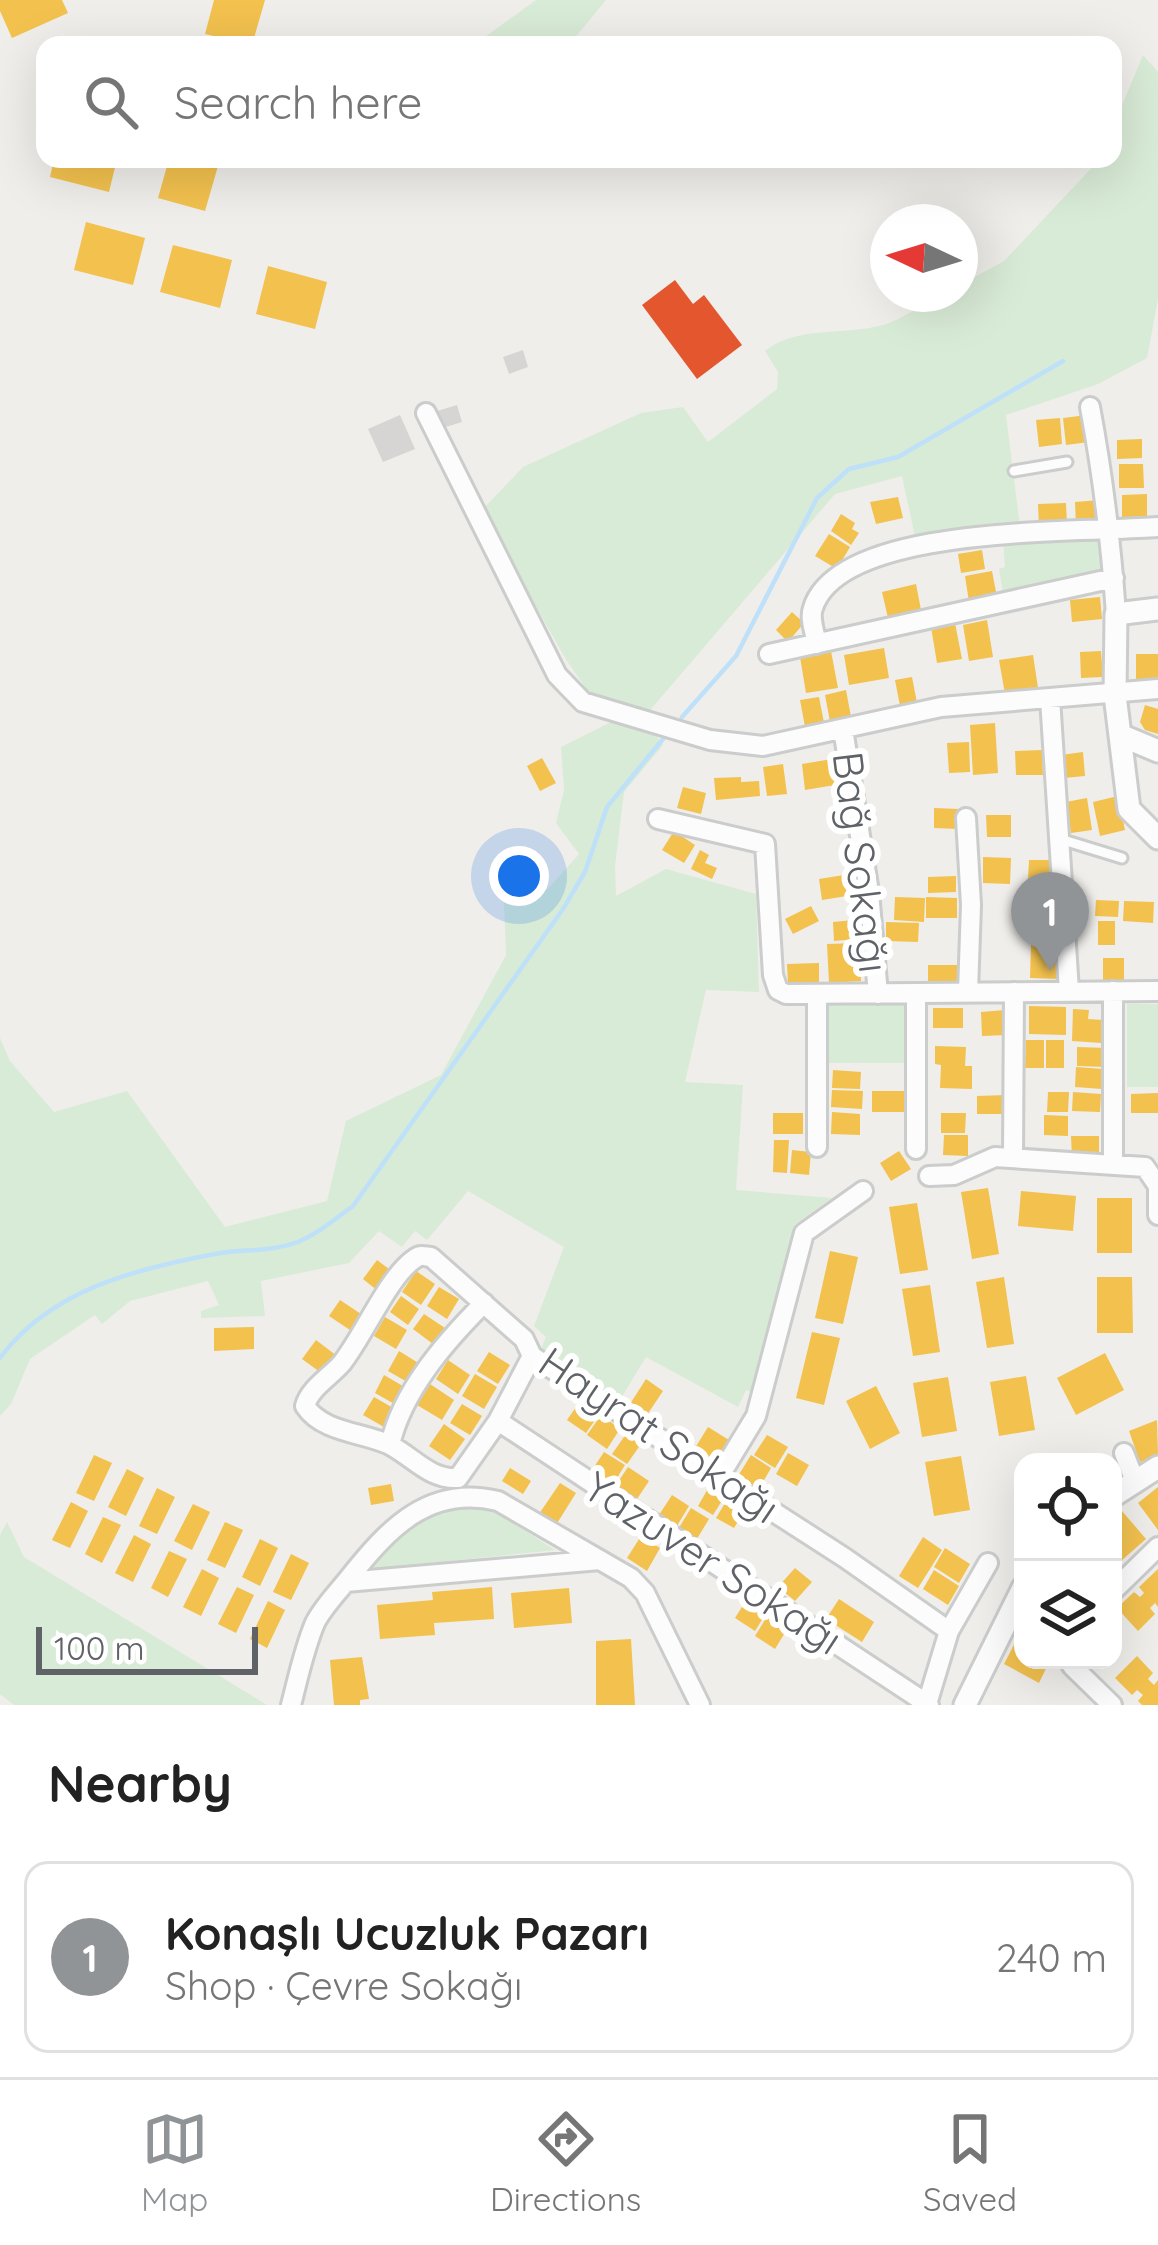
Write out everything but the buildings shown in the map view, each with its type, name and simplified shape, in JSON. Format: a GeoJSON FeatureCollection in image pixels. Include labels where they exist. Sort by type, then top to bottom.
{"type":"FeatureCollection","features":[{"type":"Feature","properties":{"kind":"street"},"geometry":{"type":"LineString","coordinates":[[1090,407],[1107,499],[1116,614],[1115,695],[1130,809],[1158,838]]}},
{"type":"Feature","properties":{"kind":"street"},"geometry":{"type":"LineString","coordinates":[[426,413],[557,675],[583,702],[710,740],[763,746],[941,707],[1158,688]]}},
{"type":"Feature","properties":{"kind":"street"},"geometry":{"type":"LineString","coordinates":[[817,644],[811,611],[824,586],[846,568],[909,547],[968,537],[1158,527]]}},
{"type":"Feature","properties":{"kind":"street"},"geometry":{"type":"LineString","coordinates":[[769,654],[1114,578]]}},
{"type":"Feature","properties":{"kind":"street"},"geometry":{"type":"LineString","coordinates":[[1116,614],[1158,609]]}},
{"type":"Feature","properties":{"kind":"street"},"geometry":{"type":"LineString","coordinates":[[1050,698],[1069,992]]}},
{"type":"Feature","properties":{"kind":"street","name":"Bağ Sokağı"},"geometry":{"type":"LineString","coordinates":[[843,729],[869,892],[878,994]]}},
{"type":"Feature","properties":{"kind":"street"},"geometry":{"type":"LineString","coordinates":[[1120,735],[1158,751]]}},
{"type":"Feature","properties":{"kind":"street"},"geometry":{"type":"LineString","coordinates":[[966,818],[971,905],[968,992]]}},
{"type":"Feature","properties":{"kind":"street"},"geometry":{"type":"LineString","coordinates":[[658,819],[765,844],[770,952],[778,990],[817,995],[1158,991]]}},
{"type":"Feature","properties":{"kind":"street"},"geometry":{"type":"LineString","coordinates":[[1113,991],[1113,1165]]}},
{"type":"Feature","properties":{"kind":"street"},"geometry":{"type":"LineString","coordinates":[[1013,1157],[1014,992]]}},
{"type":"Feature","properties":{"kind":"street"},"geometry":{"type":"LineString","coordinates":[[916,994],[916,1149]]}},
{"type":"Feature","properties":{"kind":"street"},"geometry":{"type":"LineString","coordinates":[[817,995],[817,1147]]}},
{"type":"Feature","properties":{"kind":"street"},"geometry":{"type":"LineString","coordinates":[[929,1176],[954,1175],[995,1157],[1145,1167],[1154,1175],[1158,1215]]}},
{"type":"Feature","properties":{"kind":"street"},"geometry":{"type":"LineString","coordinates":[[719,1477],[756,1416],[804,1233],[862,1191]]}},
{"type":"Feature","properties":{"kind":"street","name":"Hayrat Sokağı"},"geometry":{"type":"LineString","coordinates":[[390,1445],[324,1423],[304,1406],[370,1325],[391,1285],[413,1260],[431,1257],[524,1339],[532,1356],[949,1631]]}},
{"type":"Feature","properties":{"kind":"street"},"geometry":{"type":"LineString","coordinates":[[484,1303],[446,1341],[394,1427],[390,1445],[428,1472],[458,1478],[498,1421],[532,1356]]}},
{"type":"Feature","properties":{"kind":"street","name":"Yazuver Sokağı"},"geometry":{"type":"LineString","coordinates":[[498,1421],[928,1704]]}},
{"type":"Feature","properties":{"kind":"street"},"geometry":{"type":"LineString","coordinates":[[1124,1453],[1135,1481]]}},
{"type":"Feature","properties":{"kind":"street"},"geometry":{"type":"LineString","coordinates":[[1122,1490],[1158,1467]]}},
{"type":"Feature","properties":{"kind":"street"},"geometry":{"type":"LineString","coordinates":[[291,1705],[317,1619],[378,1541],[406,1516],[453,1498],[478,1496],[498,1501],[631,1578],[644,1593],[700,1705]]}},
{"type":"Feature","properties":{"kind":"street"},"geometry":{"type":"LineString","coordinates":[[1122,1582],[1158,1547]]}},
{"type":"Feature","properties":{"kind":"street"},"geometry":{"type":"LineString","coordinates":[[346,1582],[600,1559]]}},
{"type":"Feature","properties":{"kind":"street"},"geometry":{"type":"LineString","coordinates":[[928,1704],[949,1631],[988,1563]]}},
{"type":"Feature","properties":{"kind":"street"},"geometry":{"type":"LineString","coordinates":[[965,1705],[1014,1606]]}},
{"type":"Feature","properties":{"kind":"street"},"geometry":{"type":"LineString","coordinates":[[1075,1669],[1112,1705]]}},
{"type":"Feature","properties":{"kind":"lane"},"geometry":{"type":"LineString","coordinates":[[1014,471],[1066,462]]}},
{"type":"Feature","properties":{"kind":"lane"},"geometry":{"type":"LineString","coordinates":[[1060,839],[1121,858]]}},
{"type":"Feature","properties":{"kind":"green space"},"geometry":{"type":"Polygon","coordinates":[[[536,0],[606,0],[576,36],[486,36],[536,0]]]}},
{"type":"Feature","properties":{"kind":"green space"},"geometry":{"type":"Polygon","coordinates":[[[1143,55],[1158,72],[1158,299],[1147,358],[1098,384],[1006,415],[1020,527],[917,546],[902,476],[835,494],[646,715],[589,693],[482,510],[523,467],[641,413],[683,407],[708,442],[777,389],[778,372],[765,351],[778,343],[806,334],[883,325],[912,312],[978,312],[978,275],[1004,261],[1092,168],[1122,168],[1122,105],[1143,55]]]}},
{"type":"Feature","properties":{"kind":"green space"},"geometry":{"type":"Polygon","coordinates":[[[1100,536],[1105,573],[1003,593],[999,569],[1005,567],[1003,541],[1100,536]]]}},
{"type":"Feature","properties":{"kind":"green space"},"geometry":{"type":"Polygon","coordinates":[[[615,720],[656,736],[663,745],[624,792],[616,896],[666,869],[756,894],[759,992],[706,990],[685,1082],[743,1085],[736,1190],[832,1198],[795,1224],[752,1392],[746,1390],[738,1407],[646,1357],[618,1403],[540,1351],[546,1337],[534,1326],[564,1247],[468,1191],[427,1240],[415,1231],[402,1247],[379,1231],[349,1263],[261,1281],[265,1316],[201,1318],[201,1311],[219,1305],[208,1281],[130,1301],[102,1324],[95,1315],[30,1359],[11,1404],[0,1416],[0,1038],[10,1061],[54,1112],[127,1091],[225,1227],[327,1201],[346,1121],[441,1075],[506,955],[504,901],[548,889],[579,854],[556,823],[564,790],[561,747],[615,720]]]}},
{"type":"Feature","properties":{"kind":"green space"},"geometry":{"type":"Polygon","coordinates":[[[825,1001],[907,1001],[907,1063],[824,1063],[825,1001]]]}},
{"type":"Feature","properties":{"kind":"green space"},"geometry":{"type":"Polygon","coordinates":[[[1127,1004],[1158,1004],[1158,1087],[1127,1087],[1127,1004]]]}},
{"type":"Feature","properties":{"kind":"green space"},"geometry":{"type":"Polygon","coordinates":[[[482,1503],[555,1550],[364,1570],[415,1522],[482,1503]]]}},
{"type":"Feature","properties":{"kind":"green space"},"geometry":{"type":"Polygon","coordinates":[[[7,1522],[24,1557],[267,1705],[14,1705],[0,1694],[0,1535],[7,1522]]]}},
{"type":"Feature","properties":{"kind":"waterway"},"geometry":{"type":"LineString","coordinates":[[682,717],[736,656],[817,498],[849,469],[898,457],[1063,361]]}},
{"type":"Feature","properties":{"kind":"waterway"},"geometry":{"type":"LineString","coordinates":[[0,1358],[43,1315],[96,1286],[185,1260],[298,1242],[353,1206],[563,909],[585,872],[607,807],[663,739]]}},
{"type":"Feature","properties":{"kind":"place","name":"Konaşlı Ucuzluk Pazarı"},"geometry":{"type":"Point","coordinates":[1050,971]}}]}
